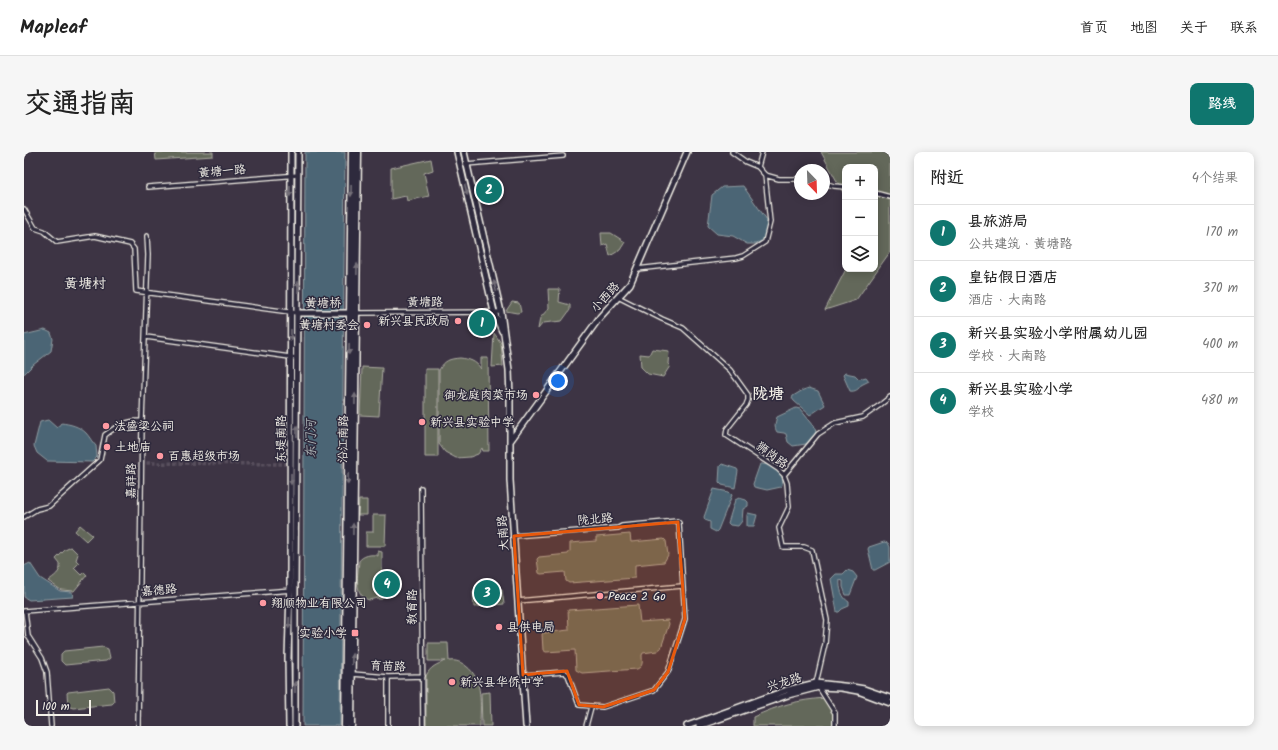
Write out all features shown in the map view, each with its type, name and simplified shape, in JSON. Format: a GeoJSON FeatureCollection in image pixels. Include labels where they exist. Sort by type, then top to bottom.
{"type":"FeatureCollection","features":[{"type":"Feature","properties":{"kind":"main road","name":"东堤南路"},"geometry":{"type":"LineString","coordinates":[[291,152],[291,358],[295,726]]}},
{"type":"Feature","properties":{"kind":"main road","name":"东堤南路"},"geometry":{"type":"LineString","coordinates":[[289,726],[288,658],[293,590],[297,358],[298,152]]}},
{"type":"Feature","properties":{"kind":"main road","name":"沿江南路"},"geometry":{"type":"LineString","coordinates":[[345,726],[352,152]]}},
{"type":"Feature","properties":{"kind":"main road","name":"沿江南路"},"geometry":{"type":"LineString","coordinates":[[351,726],[358,152]]}},
{"type":"Feature","properties":{"kind":"main road","name":"大南路"},"geometry":{"type":"LineString","coordinates":[[457,152],[494,312],[505,338]]}},
{"type":"Feature","properties":{"kind":"main road","name":"大南路"},"geometry":{"type":"LineString","coordinates":[[464,152],[501,312],[505,338],[509,377],[511,440],[510,480],[526,726]]}},
{"type":"Feature","properties":{"kind":"main road","name":"小西路"},"geometry":{"type":"LineString","coordinates":[[511,440],[600,317],[630,284],[686,152]]}},
{"type":"Feature","properties":{"kind":"main road","name":"黄塘桥"},"geometry":{"type":"LineString","coordinates":[[297,313],[349,313]]}},
{"type":"Feature","properties":{"kind":"main road","name":"兴龙路"},"geometry":{"type":"LineString","coordinates":[[687,726],[787,690],[817,685],[864,689],[890,698]]}},
{"type":"Feature","properties":{"kind":"main road","name":"兴龙路"},"geometry":{"type":"LineString","coordinates":[[699,726],[817,685],[858,692],[890,703]]}},
{"type":"Feature","properties":{"kind":"street"},"geometry":{"type":"LineString","coordinates":[[732,152],[746,162],[758,167],[765,175],[779,179],[794,179]]}},
{"type":"Feature","properties":{"kind":"street"},"geometry":{"type":"LineString","coordinates":[[758,167],[762,152]]}},
{"type":"Feature","properties":{"kind":"street"},"geometry":{"type":"LineString","coordinates":[[466,164],[563,156]]}},
{"type":"Feature","properties":{"kind":"street","name":"黄塘一路"},"geometry":{"type":"LineString","coordinates":[[148,187],[298,175]]}},
{"type":"Feature","properties":{"kind":"street"},"geometry":{"type":"LineString","coordinates":[[637,269],[736,258],[765,242],[770,222],[765,175]]}},
{"type":"Feature","properties":{"kind":"street"},"geometry":{"type":"LineString","coordinates":[[830,185],[842,187]]}},
{"type":"Feature","properties":{"kind":"street"},"geometry":{"type":"LineString","coordinates":[[878,194],[890,197]]}},
{"type":"Feature","properties":{"kind":"street"},"geometry":{"type":"LineString","coordinates":[[24,209],[35,228],[44,231],[57,242],[95,236],[130,244],[134,249],[136,291],[297,313]]}},
{"type":"Feature","properties":{"kind":"street","name":"嘉祥路"},"geometry":{"type":"LineString","coordinates":[[138,726],[142,421],[146,337],[147,236]]}},
{"type":"Feature","properties":{"kind":"street","name":"狮岗路"},"geometry":{"type":"LineString","coordinates":[[618,297],[683,328],[730,370],[748,395],[746,405],[727,429],[726,435],[778,469],[784,475],[787,483],[789,507],[779,528],[783,547],[804,547],[812,550],[827,620],[825,644],[817,685]]}},
{"type":"Feature","properties":{"kind":"street","name":"黄塘路"},"geometry":{"type":"LineString","coordinates":[[349,313],[501,312]]}},
{"type":"Feature","properties":{"kind":"street"},"geometry":{"type":"LineString","coordinates":[[146,337],[297,358]]}},
{"type":"Feature","properties":{"kind":"street"},"geometry":{"type":"LineString","coordinates":[[784,475],[818,434],[835,423],[863,417],[890,397]]}},
{"type":"Feature","properties":{"kind":"street"},"geometry":{"type":"LineString","coordinates":[[24,517],[37,509],[49,506],[100,460],[105,435],[113,429],[130,421],[142,421]]}},
{"type":"Feature","properties":{"kind":"street","name":"教育路"},"geometry":{"type":"LineString","coordinates":[[421,488],[423,726]]}},
{"type":"Feature","properties":{"kind":"street","name":"陇北路"},"geometry":{"type":"LineString","coordinates":[[514,536],[618,528],[622,526],[677,521],[682,586]]}},
{"type":"Feature","properties":{"kind":"street"},"geometry":{"type":"LineString","coordinates":[[518,601],[682,586],[685,620],[668,672],[654,690],[603,707],[591,707],[579,705],[568,675],[564,672],[523,675]]}},
{"type":"Feature","properties":{"kind":"street","name":"嘉德路"},"geometry":{"type":"LineString","coordinates":[[24,611],[293,590]]}},
{"type":"Feature","properties":{"kind":"street"},"geometry":{"type":"LineString","coordinates":[[24,611],[28,636],[42,658],[47,672],[52,726]]}},
{"type":"Feature","properties":{"kind":"street","name":"育苗路"},"geometry":{"type":"LineString","coordinates":[[352,674],[423,676]]}},
{"type":"Feature","properties":{"kind":"street"},"geometry":{"type":"LineString","coordinates":[[388,676],[388,726]]}},
{"type":"Feature","properties":{"kind":"street"},"geometry":{"type":"LineString","coordinates":[[817,685],[835,713],[835,726]]}},
{"type":"Feature","properties":{"kind":"street"},"geometry":{"type":"LineString","coordinates":[[586,726],[591,707]]}},
{"type":"Feature","properties":{"kind":"highlighted area"},"geometry":{"type":"Polygon","coordinates":[[[678,522],[685,619],[668,672],[654,690],[603,707],[579,705],[567,671],[523,675],[514,536],[678,522]]]}},
{"type":"Feature","properties":{"kind":"green space"},"geometry":{"type":"Polygon","coordinates":[[[155,152],[213,152],[213,156],[156,160],[155,152]]]}},
{"type":"Feature","properties":{"kind":"green space"},"geometry":{"type":"Polygon","coordinates":[[[821,152],[890,152],[890,252],[878,269],[878,164],[842,164],[842,190],[830,168],[830,164],[828,164],[821,152]]]}},
{"type":"Feature","properties":{"kind":"green space"},"geometry":{"type":"Polygon","coordinates":[[[431,159],[433,170],[424,173],[429,196],[407,201],[406,196],[391,199],[391,168],[431,159]]]}},
{"type":"Feature","properties":{"kind":"green space"},"geometry":{"type":"Polygon","coordinates":[[[601,233],[611,233],[625,242],[620,250],[610,256],[607,244],[602,246],[601,233]]]}},
{"type":"Feature","properties":{"kind":"green space"},"geometry":{"type":"Polygon","coordinates":[[[844,272],[876,272],[856,300],[825,310],[844,272]]]}},
{"type":"Feature","properties":{"kind":"green space"},"geometry":{"type":"Polygon","coordinates":[[[548,289],[560,289],[559,302],[570,305],[570,310],[562,321],[543,323],[538,329],[540,318],[549,308],[548,289]]]}},
{"type":"Feature","properties":{"kind":"green space"},"geometry":{"type":"Polygon","coordinates":[[[512,302],[519,303],[521,312],[517,313],[506,311],[512,302]]]}},
{"type":"Feature","properties":{"kind":"green space"},"geometry":{"type":"Polygon","coordinates":[[[494,333],[501,343],[503,366],[492,367],[494,333]]]}},
{"type":"Feature","properties":{"kind":"green space"},"geometry":{"type":"Polygon","coordinates":[[[652,349],[669,351],[668,364],[670,366],[663,377],[648,374],[641,367],[640,354],[649,355],[652,349]]]}},
{"type":"Feature","properties":{"kind":"green space"},"geometry":{"type":"Polygon","coordinates":[[[460,358],[472,361],[481,369],[481,358],[488,358],[489,451],[483,451],[482,448],[478,454],[470,457],[456,458],[445,452],[439,444],[439,370],[443,364],[448,361],[460,358]]]}},
{"type":"Feature","properties":{"kind":"green space"},"geometry":{"type":"Polygon","coordinates":[[[362,367],[382,368],[379,416],[360,415],[362,367]]]}},
{"type":"Feature","properties":{"kind":"green space"},"geometry":{"type":"Polygon","coordinates":[[[425,369],[438,369],[438,457],[425,457],[425,369]]]}},
{"type":"Feature","properties":{"kind":"green space"},"geometry":{"type":"Polygon","coordinates":[[[359,500],[367,500],[367,515],[358,515],[359,500]]]}},
{"type":"Feature","properties":{"kind":"green space"},"geometry":{"type":"Polygon","coordinates":[[[373,515],[386,515],[385,546],[366,546],[366,532],[373,532],[373,515]]]}},
{"type":"Feature","properties":{"kind":"green space"},"geometry":{"type":"Polygon","coordinates":[[[80,525],[92,535],[86,541],[75,531],[80,525]]]}},
{"type":"Feature","properties":{"kind":"green space"},"geometry":{"type":"Polygon","coordinates":[[[630,534],[631,542],[664,539],[666,541],[668,555],[664,562],[635,565],[635,578],[569,583],[566,581],[565,572],[539,573],[537,559],[539,557],[568,554],[570,551],[570,543],[596,541],[596,537],[630,534]]]}},
{"type":"Feature","properties":{"kind":"green space"},"geometry":{"type":"Polygon","coordinates":[[[71,547],[78,554],[76,560],[79,563],[74,568],[81,575],[84,572],[87,575],[74,591],[61,590],[48,581],[57,574],[59,570],[60,564],[56,559],[65,550],[71,547]]]}},
{"type":"Feature","properties":{"kind":"green space"},"geometry":{"type":"Polygon","coordinates":[[[378,551],[382,552],[382,599],[378,599],[378,597],[369,600],[361,594],[359,589],[359,561],[367,556],[378,556],[378,551]]]}},
{"type":"Feature","properties":{"kind":"green space"},"geometry":{"type":"Polygon","coordinates":[[[502,590],[504,604],[474,607],[473,592],[502,590]]]}},
{"type":"Feature","properties":{"kind":"green space"},"geometry":{"type":"Polygon","coordinates":[[[638,605],[640,622],[668,620],[669,624],[661,648],[657,651],[643,653],[642,665],[637,669],[582,673],[576,670],[575,650],[546,652],[543,650],[543,633],[569,630],[568,610],[638,605]]]}},
{"type":"Feature","properties":{"kind":"green space","name":"新兴县华侨中学"},"geometry":{"type":"Polygon","coordinates":[[[428,643],[448,643],[449,661],[460,662],[472,671],[476,678],[480,693],[480,726],[426,726],[426,676],[434,666],[446,661],[428,661],[428,643]]]}},
{"type":"Feature","properties":{"kind":"green space"},"geometry":{"type":"Polygon","coordinates":[[[103,647],[108,649],[110,658],[106,661],[65,665],[61,661],[61,654],[64,651],[103,647]]]}},
{"type":"Feature","properties":{"kind":"green space"},"geometry":{"type":"Polygon","coordinates":[[[109,687],[113,691],[114,702],[112,704],[73,708],[68,706],[68,692],[109,687]]]}},
{"type":"Feature","properties":{"kind":"green space"},"geometry":{"type":"Polygon","coordinates":[[[490,692],[491,726],[482,726],[481,693],[490,692]]]}},
{"type":"Feature","properties":{"kind":"green space"},"geometry":{"type":"Polygon","coordinates":[[[826,698],[835,713],[835,726],[753,726],[753,717],[772,709],[806,700],[826,698]]]}},
{"type":"Feature","properties":{"kind":"water","name":"东门河"},"geometry":{"type":"Polygon","coordinates":[[[305,152],[345,152],[340,726],[303,726],[305,152]]]}},
{"type":"Feature","properties":{"kind":"water"},"geometry":{"type":"Polygon","coordinates":[[[743,186],[767,220],[766,238],[756,244],[747,244],[733,236],[717,234],[708,226],[712,195],[722,187],[743,186]]]}},
{"type":"Feature","properties":{"kind":"water"},"geometry":{"type":"Polygon","coordinates":[[[45,330],[51,333],[53,339],[51,351],[24,374],[24,335],[45,330]]]}},
{"type":"Feature","properties":{"kind":"water"},"geometry":{"type":"Polygon","coordinates":[[[845,373],[855,375],[859,379],[866,377],[869,381],[861,385],[857,390],[850,391],[843,375],[845,373]]]}},
{"type":"Feature","properties":{"kind":"water"},"geometry":{"type":"Polygon","coordinates":[[[809,388],[818,391],[825,405],[810,415],[792,398],[803,390],[809,388]]]}},
{"type":"Feature","properties":{"kind":"water"},"geometry":{"type":"Polygon","coordinates":[[[796,408],[800,409],[814,426],[816,432],[806,444],[793,446],[788,442],[786,434],[777,432],[775,425],[777,417],[796,408]]]}},
{"type":"Feature","properties":{"kind":"water"},"geometry":{"type":"Polygon","coordinates":[[[48,420],[57,428],[61,423],[68,424],[87,434],[96,446],[97,457],[92,462],[47,461],[37,453],[34,446],[40,422],[48,420]]]}},
{"type":"Feature","properties":{"kind":"water"},"geometry":{"type":"Polygon","coordinates":[[[722,464],[737,469],[738,471],[735,488],[722,485],[719,482],[720,466],[722,464]]]}},
{"type":"Feature","properties":{"kind":"water"},"geometry":{"type":"Polygon","coordinates":[[[760,464],[768,465],[780,474],[783,483],[781,487],[767,490],[754,487],[753,484],[760,464]]]}},
{"type":"Feature","properties":{"kind":"water"},"geometry":{"type":"Polygon","coordinates":[[[714,489],[729,492],[732,495],[716,532],[710,529],[710,522],[705,520],[704,517],[714,489]]]}},
{"type":"Feature","properties":{"kind":"water"},"geometry":{"type":"Polygon","coordinates":[[[739,498],[746,500],[748,502],[748,506],[743,509],[742,521],[738,526],[730,525],[728,523],[735,500],[739,498]]]}},
{"type":"Feature","properties":{"kind":"water"},"geometry":{"type":"Polygon","coordinates":[[[748,513],[757,515],[754,526],[747,526],[748,513]]]}},
{"type":"Feature","properties":{"kind":"water"},"geometry":{"type":"Polygon","coordinates":[[[884,542],[888,543],[890,547],[890,562],[873,570],[868,549],[869,547],[884,542]]]}},
{"type":"Feature","properties":{"kind":"water"},"geometry":{"type":"Polygon","coordinates":[[[30,563],[40,578],[60,591],[72,592],[73,597],[29,600],[24,597],[24,566],[30,563]]]}},
{"type":"Feature","properties":{"kind":"water"},"geometry":{"type":"Polygon","coordinates":[[[847,570],[853,572],[857,577],[850,595],[846,595],[843,587],[843,581],[840,580],[840,586],[844,598],[849,602],[849,606],[837,612],[831,579],[836,574],[843,574],[847,570]]]}},
{"type":"Feature","properties":{"kind":"tunnel"},"geometry":{"type":"LineString","coordinates":[[141,463],[291,464]]}},
{"type":"Feature","properties":{"kind":"place","name":"皇钻假日酒店"},"geometry":{"type":"Point","coordinates":[489,190]}},
{"type":"Feature","properties":{"kind":"place","name":"新兴县民政局"},"geometry":{"type":"Point","coordinates":[458,321]}},
{"type":"Feature","properties":{"kind":"place","name":"县旅游局"},"geometry":{"type":"Point","coordinates":[482,323]}},
{"type":"Feature","properties":{"kind":"place","name":"黄塘村委会"},"geometry":{"type":"Point","coordinates":[367,325]}},
{"type":"Feature","properties":{"kind":"place","name":"御龙庭肉菜市场"},"geometry":{"type":"Point","coordinates":[536,395]}},
{"type":"Feature","properties":{"kind":"place","name":"新兴县实验中学"},"geometry":{"type":"Point","coordinates":[422,422]}},
{"type":"Feature","properties":{"kind":"place","name":"法盛梁公祠"},"geometry":{"type":"Point","coordinates":[106,426]}},
{"type":"Feature","properties":{"kind":"place","name":"土地庙"},"geometry":{"type":"Point","coordinates":[107,447]}},
{"type":"Feature","properties":{"kind":"place","name":"百惠超级市场"},"geometry":{"type":"Point","coordinates":[160,456]}},
{"type":"Feature","properties":{"kind":"place","name":"新兴县实验小学"},"geometry":{"type":"Point","coordinates":[387,584]}},
{"type":"Feature","properties":{"kind":"place","name":"新兴县实验小学附属幼儿园"},"geometry":{"type":"Point","coordinates":[487,593]}},
{"type":"Feature","properties":{"kind":"place","name":"Peace 2 Go"},"geometry":{"type":"Point","coordinates":[600,596]}},
{"type":"Feature","properties":{"kind":"place","name":"翔顺物业有限公司"},"geometry":{"type":"Point","coordinates":[263,603]}},
{"type":"Feature","properties":{"kind":"place","name":"县供电局"},"geometry":{"type":"Point","coordinates":[499,627]}},
{"type":"Feature","properties":{"kind":"place","name":"实验小学"},"geometry":{"type":"Point","coordinates":[355,633]}},
{"type":"Feature","properties":{"kind":"place","name":"新兴县华侨中学"},"geometry":{"type":"Point","coordinates":[452,682]}},
{"type":"Feature","properties":{"kind":"district","name":"黄塘村"},"geometry":{"type":"Point","coordinates":[85,283]}},
{"type":"Feature","properties":{"kind":"district","name":"陇塘"},"geometry":{"type":"Point","coordinates":[768,393]}}]}
